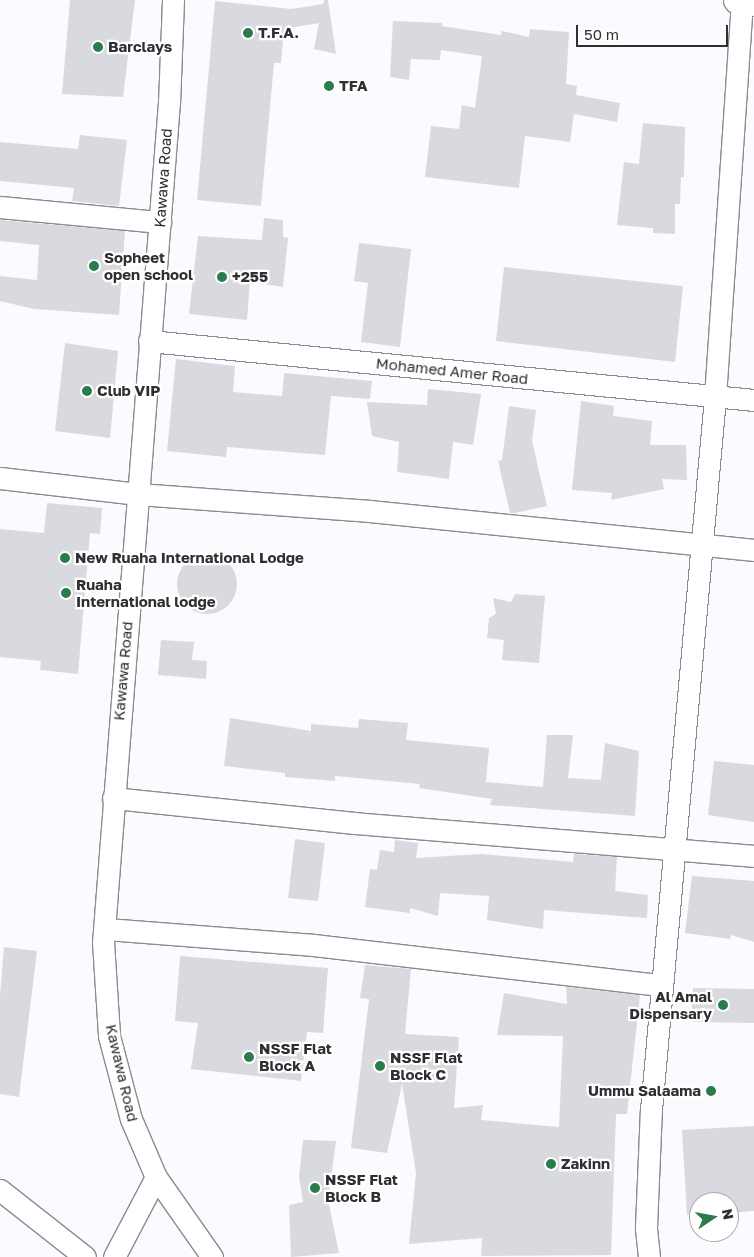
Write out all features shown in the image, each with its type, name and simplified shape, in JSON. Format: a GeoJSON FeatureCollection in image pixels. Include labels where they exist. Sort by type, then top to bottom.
{"type":"FeatureCollection","features":[{"type":"Feature","properties":{"kind":"highway"},"geometry":{"type":"LineString","coordinates":[[738,0],[754,2]]}},
{"type":"Feature","properties":{"kind":"street","name":"Kawawa Road"},"geometry":{"type":"LineString","coordinates":[[173,0],[160,222],[113,798],[107,929],[103,942],[110,1036],[130,1119],[156,1177],[212,1257]]}},
{"type":"Feature","properties":{"kind":"street"},"geometry":{"type":"LineString","coordinates":[[649,1257],[646,1208],[661,985],[675,849],[700,544],[715,397],[742,0]]}},
{"type":"Feature","properties":{"kind":"street"},"geometry":{"type":"LineString","coordinates":[[0,207],[160,222]]}},
{"type":"Feature","properties":{"kind":"street","name":"Mohamed Amer Road"},"geometry":{"type":"LineString","coordinates":[[149,341],[754,400]]}},
{"type":"Feature","properties":{"kind":"street"},"geometry":{"type":"LineString","coordinates":[[0,478],[138,494],[370,511],[754,550]]}},
{"type":"Feature","properties":{"kind":"street"},"geometry":{"type":"LineString","coordinates":[[113,798],[754,856]]}},
{"type":"Feature","properties":{"kind":"street"},"geometry":{"type":"LineString","coordinates":[[107,929],[313,945],[661,985]]}},
{"type":"Feature","properties":{"kind":"street"},"geometry":{"type":"LineString","coordinates":[[114,1257],[156,1177]]}},
{"type":"Feature","properties":{"kind":"street"},"geometry":{"type":"LineString","coordinates":[[0,1190],[85,1257]]}},
{"type":"Feature","properties":{"kind":"building","name":"Barclays"},"geometry":{"type":"Polygon","coordinates":[[[70,0],[135,0],[123,97],[62,94],[70,0]]]}},
{"type":"Feature","properties":{"kind":"building"},"geometry":{"type":"Polygon","coordinates":[[[324,0],[328,0],[336,54],[314,49],[319,23],[284,29],[281,63],[274,63],[261,206],[197,200],[215,1],[291,9],[323,4],[324,0]]]}},
{"type":"Feature","properties":{"kind":"building"},"geometry":{"type":"Polygon","coordinates":[[[393,21],[442,23],[442,26],[501,35],[502,31],[529,37],[530,29],[569,32],[566,84],[577,86],[576,95],[620,103],[617,122],[574,114],[570,142],[525,136],[519,188],[425,177],[431,126],[459,129],[462,105],[475,108],[482,56],[441,50],[440,60],[411,59],[409,80],[390,77],[393,21]]]}},
{"type":"Feature","properties":{"kind":"building"},"geometry":{"type":"Polygon","coordinates":[[[643,123],[685,127],[684,177],[681,177],[680,204],[675,204],[675,234],[653,233],[653,228],[617,225],[624,162],[639,164],[643,123]]]}},
{"type":"Feature","properties":{"kind":"building"},"geometry":{"type":"Polygon","coordinates":[[[80,135],[127,140],[119,206],[72,201],[74,188],[0,181],[0,142],[78,149],[80,135]]]}},
{"type":"Feature","properties":{"kind":"building","name":"+255"},"geometry":{"type":"Polygon","coordinates":[[[264,218],[283,220],[283,237],[288,238],[283,287],[250,282],[247,320],[189,314],[198,236],[262,240],[264,218]]]}},
{"type":"Feature","properties":{"kind":"building"},"geometry":{"type":"Polygon","coordinates":[[[0,220],[125,231],[119,315],[34,309],[0,301],[0,276],[37,280],[39,245],[0,241],[0,220]]]}},
{"type":"Feature","properties":{"kind":"building"},"geometry":{"type":"Polygon","coordinates":[[[359,243],[411,249],[400,347],[361,342],[368,283],[354,281],[359,243]]]}},
{"type":"Feature","properties":{"kind":"building"},"geometry":{"type":"Polygon","coordinates":[[[504,267],[683,286],[675,362],[496,341],[504,267]]]}},
{"type":"Feature","properties":{"kind":"building","name":"Club VIP"},"geometry":{"type":"Polygon","coordinates":[[[65,343],[118,351],[110,438],[55,431],[65,343]]]}},
{"type":"Feature","properties":{"kind":"building"},"geometry":{"type":"Polygon","coordinates":[[[176,359],[235,366],[233,392],[282,396],[284,373],[372,381],[370,399],[331,396],[325,455],[227,447],[226,457],[167,451],[176,359]]]}},
{"type":"Feature","properties":{"kind":"building"},"geometry":{"type":"Polygon","coordinates":[[[428,389],[481,394],[473,445],[453,442],[449,479],[397,472],[399,442],[372,436],[367,402],[427,405],[428,389]]]}},
{"type":"Feature","properties":{"kind":"building"},"geometry":{"type":"Polygon","coordinates":[[[581,401],[614,406],[613,416],[652,421],[650,445],[686,445],[687,480],[662,479],[664,489],[611,500],[612,493],[572,490],[581,401]]]}},
{"type":"Feature","properties":{"kind":"building"},"geometry":{"type":"Polygon","coordinates":[[[509,406],[536,410],[532,441],[547,506],[515,513],[510,513],[498,461],[502,460],[509,406]]]}},
{"type":"Feature","properties":{"kind":"building","name":"Ruaha International lodge"},"geometry":{"type":"Polygon","coordinates":[[[47,503],[102,508],[100,534],[90,533],[78,674],[40,670],[41,661],[0,657],[0,529],[44,533],[47,503]]]}},
{"type":"Feature","properties":{"kind":"building"},"geometry":{"type":"Polygon","coordinates":[[[201,554],[213,554],[224,559],[232,567],[237,578],[235,596],[224,609],[213,614],[201,614],[190,609],[182,601],[177,590],[177,578],[182,567],[190,559],[201,554]]]}},
{"type":"Feature","properties":{"kind":"building"},"geometry":{"type":"Polygon","coordinates":[[[515,594],[545,596],[539,663],[502,660],[504,640],[487,638],[489,618],[496,614],[493,598],[511,602],[515,594]]]}},
{"type":"Feature","properties":{"kind":"building"},"geometry":{"type":"Polygon","coordinates":[[[161,640],[194,642],[192,660],[207,661],[206,679],[158,675],[161,640]]]}},
{"type":"Feature","properties":{"kind":"building"},"geometry":{"type":"Polygon","coordinates":[[[230,718],[311,731],[311,724],[358,728],[359,719],[408,723],[406,740],[489,748],[486,782],[543,787],[547,735],[573,735],[568,778],[601,780],[605,743],[639,751],[635,816],[490,805],[492,799],[419,788],[420,784],[335,776],[335,781],[285,777],[285,773],[224,766],[230,718]]]}},
{"type":"Feature","properties":{"kind":"building"},"geometry":{"type":"Polygon","coordinates":[[[714,761],[754,765],[754,822],[708,815],[714,761]]]}},
{"type":"Feature","properties":{"kind":"building"},"geometry":{"type":"Polygon","coordinates":[[[295,839],[325,843],[318,901],[288,898],[295,839]]]}},
{"type":"Feature","properties":{"kind":"building"},"geometry":{"type":"Polygon","coordinates":[[[395,840],[418,843],[416,858],[481,854],[573,862],[574,854],[617,857],[615,891],[648,895],[647,918],[544,910],[543,929],[487,920],[489,896],[440,893],[438,916],[410,908],[410,913],[365,907],[370,869],[377,870],[380,850],[394,852],[395,840]]]}},
{"type":"Feature","properties":{"kind":"building"},"geometry":{"type":"Polygon","coordinates":[[[692,876],[754,881],[754,942],[731,935],[730,939],[685,933],[692,876]]]}},
{"type":"Feature","properties":{"kind":"building"},"geometry":{"type":"Polygon","coordinates":[[[4,947],[37,951],[19,1097],[0,1094],[0,996],[4,947]]]}},
{"type":"Feature","properties":{"kind":"building"},"geometry":{"type":"Polygon","coordinates":[[[180,956],[328,968],[323,1033],[307,1032],[301,1081],[191,1069],[198,1023],[175,1021],[180,956]]]}},
{"type":"Feature","properties":{"kind":"building"},"geometry":{"type":"Polygon","coordinates":[[[365,965],[411,969],[405,1034],[459,1037],[454,1108],[483,1105],[481,1120],[559,1127],[563,1036],[497,1035],[504,993],[567,1004],[566,987],[640,995],[627,1114],[616,1114],[611,1255],[481,1256],[482,1238],[409,1244],[416,1173],[402,1084],[387,1153],[351,1148],[369,999],[360,998],[365,965]]]}},
{"type":"Feature","properties":{"kind":"building","name":"Al Amal Dispensary"},"geometry":{"type":"Polygon","coordinates":[[[693,988],[754,989],[754,1023],[691,1022],[693,988]]]}},
{"type":"Feature","properties":{"kind":"building"},"geometry":{"type":"Polygon","coordinates":[[[754,1126],[754,1211],[739,1212],[739,1192],[689,1192],[689,1215],[687,1215],[682,1130],[754,1126]]]}},
{"type":"Feature","properties":{"kind":"building","name":"NSSF Flat Block B"},"geometry":{"type":"Polygon","coordinates":[[[303,1140],[336,1141],[328,1200],[339,1253],[291,1257],[289,1205],[303,1202],[299,1177],[303,1140]]]}},
{"type":"Feature","properties":{"kind":"place","name":"T.F.A."},"geometry":{"type":"Point","coordinates":[248,33]}},
{"type":"Feature","properties":{"kind":"place","name":"Barclays"},"geometry":{"type":"Point","coordinates":[98,47]}},
{"type":"Feature","properties":{"kind":"place","name":"TFA"},"geometry":{"type":"Point","coordinates":[329,86]}},
{"type":"Feature","properties":{"kind":"place","name":"Sopheet open school"},"geometry":{"type":"Point","coordinates":[94,266]}},
{"type":"Feature","properties":{"kind":"place","name":"+255"},"geometry":{"type":"Point","coordinates":[222,277]}},
{"type":"Feature","properties":{"kind":"place","name":"Club VIP"},"geometry":{"type":"Point","coordinates":[87,391]}},
{"type":"Feature","properties":{"kind":"place","name":"New Ruaha International Lodge"},"geometry":{"type":"Point","coordinates":[65,558]}},
{"type":"Feature","properties":{"kind":"place","name":"Ruaha International lodge"},"geometry":{"type":"Point","coordinates":[66,593]}},
{"type":"Feature","properties":{"kind":"place","name":"Al Amal Dispensary"},"geometry":{"type":"Point","coordinates":[723,1005]}},
{"type":"Feature","properties":{"kind":"place","name":"NSSF Flat Block A"},"geometry":{"type":"Point","coordinates":[249,1057]}},
{"type":"Feature","properties":{"kind":"place","name":"NSSF Flat Block C"},"geometry":{"type":"Point","coordinates":[380,1066]}},
{"type":"Feature","properties":{"kind":"place","name":"Ummu Salaama"},"geometry":{"type":"Point","coordinates":[711,1091]}},
{"type":"Feature","properties":{"kind":"place","name":"Zakinn"},"geometry":{"type":"Point","coordinates":[551,1164]}},
{"type":"Feature","properties":{"kind":"place","name":"NSSF Flat Block B"},"geometry":{"type":"Point","coordinates":[315,1188]}}]}
